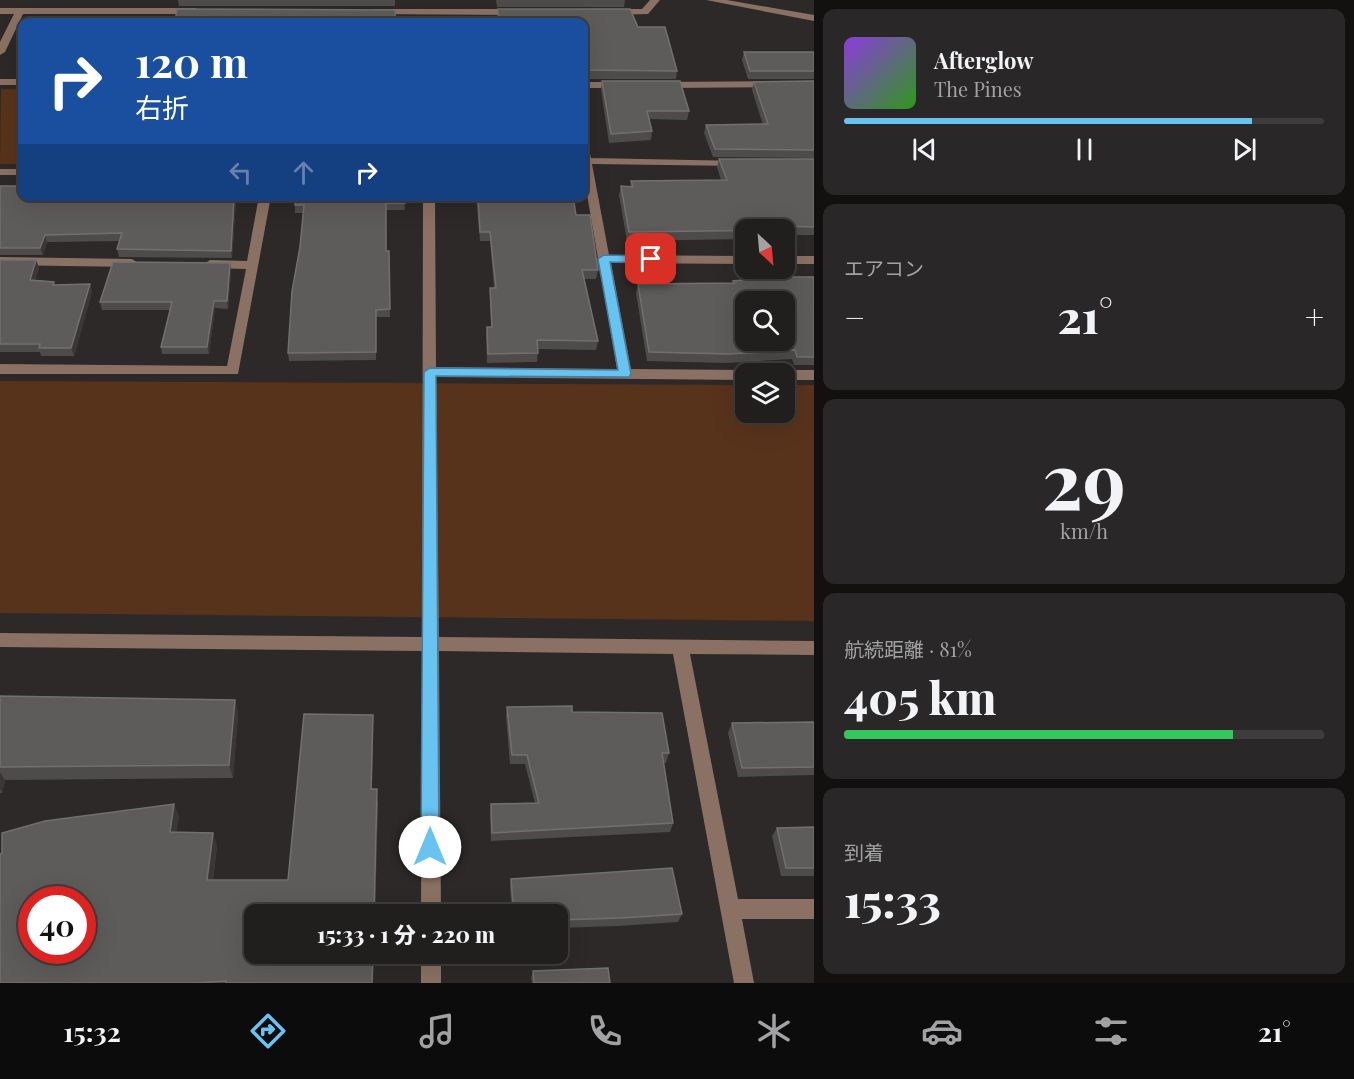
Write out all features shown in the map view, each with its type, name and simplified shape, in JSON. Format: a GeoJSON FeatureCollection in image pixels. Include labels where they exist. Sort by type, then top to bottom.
{"type":"FeatureCollection","features":[{"type":"Feature","properties":{"kind":"street"},"geometry":{"type":"LineString","coordinates":[[428,0],[429,17]]}},
{"type":"Feature","properties":{"kind":"street"},"geometry":{"type":"LineString","coordinates":[[600,12],[645,12],[655,0]]}},
{"type":"Feature","properties":{"kind":"street"},"geometry":{"type":"LineString","coordinates":[[711,0],[814,18]]}},
{"type":"Feature","properties":{"kind":"street"},"geometry":{"type":"LineString","coordinates":[[0,11],[208,11]]}},
{"type":"Feature","properties":{"kind":"street"},"geometry":{"type":"LineString","coordinates":[[0,52],[20,11]]}},
{"type":"Feature","properties":{"kind":"street"},"geometry":{"type":"LineString","coordinates":[[360,12],[429,17],[531,12]]}},
{"type":"Feature","properties":{"kind":"street"},"geometry":{"type":"LineString","coordinates":[[0,82],[18,82]]}},
{"type":"Feature","properties":{"kind":"street"},"geometry":{"type":"LineString","coordinates":[[653,85],[814,84]]}},
{"type":"Feature","properties":{"kind":"street"},"geometry":{"type":"LineString","coordinates":[[588,85],[630,85]]}},
{"type":"Feature","properties":{"kind":"street"},"geometry":{"type":"LineString","coordinates":[[588,155],[757,163]]}},
{"type":"Feature","properties":{"kind":"street"},"geometry":{"type":"LineString","coordinates":[[588,171],[625,374]]}},
{"type":"Feature","properties":{"kind":"street"},"geometry":{"type":"LineString","coordinates":[[0,172],[18,172]]}},
{"type":"Feature","properties":{"kind":"street"},"geometry":{"type":"LineString","coordinates":[[0,369],[233,371],[264,201]]}},
{"type":"Feature","properties":{"kind":"street"},"geometry":{"type":"LineString","coordinates":[[429,201],[431,904]]}},
{"type":"Feature","properties":{"kind":"street"},"geometry":{"type":"LineString","coordinates":[[604,259],[735,260]]}},
{"type":"Feature","properties":{"kind":"street"},"geometry":{"type":"LineString","coordinates":[[795,260],[814,260]]}},
{"type":"Feature","properties":{"kind":"street"},"geometry":{"type":"LineString","coordinates":[[0,261],[149,263]]}},
{"type":"Feature","properties":{"kind":"street"},"geometry":{"type":"LineString","coordinates":[[195,264],[253,265]]}},
{"type":"Feature","properties":{"kind":"street"},"geometry":{"type":"LineString","coordinates":[[430,372],[735,375]]}},
{"type":"Feature","properties":{"kind":"street"},"geometry":{"type":"LineString","coordinates":[[795,375],[814,375]]}},
{"type":"Feature","properties":{"kind":"street"},"geometry":{"type":"LineString","coordinates":[[0,640],[814,648]]}},
{"type":"Feature","properties":{"kind":"street"},"geometry":{"type":"LineString","coordinates":[[681,646],[744,983]]}},
{"type":"Feature","properties":{"kind":"street"},"geometry":{"type":"LineString","coordinates":[[730,909],[814,909]]}},
{"type":"Feature","properties":{"kind":"street"},"geometry":{"type":"LineString","coordinates":[[431,964],[431,983]]}},
{"type":"Feature","properties":{"kind":"shaded area"},"geometry":{"type":"Polygon","coordinates":[[[1,89],[18,89],[18,164],[0,164],[1,89]]]}},
{"type":"Feature","properties":{"kind":"shaded area"},"geometry":{"type":"Polygon","coordinates":[[[0,381],[735,385],[735,423],[795,423],[795,385],[814,385],[814,621],[0,613],[0,381]]]}},
{"type":"Feature","properties":{"kind":"building"},"geometry":{"type":"Polygon","coordinates":[[[177,9],[395,10],[395,18],[176,18],[177,9]]]}},
{"type":"Feature","properties":{"kind":"building"},"geometry":{"type":"Polygon","coordinates":[[[498,9],[630,9],[638,27],[665,27],[677,71],[588,70],[588,18],[499,18],[498,9]]]}},
{"type":"Feature","properties":{"kind":"building"},"geometry":{"type":"Polygon","coordinates":[[[744,52],[814,52],[814,71],[750,71],[744,52]]]}},
{"type":"Feature","properties":{"kind":"building"},"geometry":{"type":"Polygon","coordinates":[[[602,81],[680,81],[689,111],[647,111],[652,131],[611,134],[602,81]]]}},
{"type":"Feature","properties":{"kind":"building"},"geometry":{"type":"Polygon","coordinates":[[[814,81],[814,150],[715,149],[706,125],[768,124],[754,82],[814,81]]]}},
{"type":"Feature","properties":{"kind":"building"},"geometry":{"type":"Polygon","coordinates":[[[719,159],[814,159],[814,227],[795,226],[795,219],[735,219],[735,231],[629,232],[621,186],[633,187],[631,181],[727,180],[719,159]]]}},
{"type":"Feature","properties":{"kind":"building"},"geometry":{"type":"Polygon","coordinates":[[[0,186],[18,186],[18,201],[234,201],[231,251],[117,249],[122,233],[45,235],[40,248],[0,248],[0,186]]]}},
{"type":"Feature","properties":{"kind":"building"},"geometry":{"type":"Polygon","coordinates":[[[295,201],[405,201],[405,203],[386,203],[386,251],[389,251],[390,309],[376,310],[376,352],[288,353],[292,291],[300,247],[304,205],[295,205],[295,201]]]}},
{"type":"Feature","properties":{"kind":"building"},"geometry":{"type":"Polygon","coordinates":[[[478,201],[574,201],[576,215],[590,215],[598,270],[582,270],[598,341],[537,340],[538,353],[488,354],[487,327],[492,327],[490,288],[496,288],[490,232],[480,232],[478,201]]]}},
{"type":"Feature","properties":{"kind":"building"},"geometry":{"type":"Polygon","coordinates":[[[0,260],[36,260],[30,280],[54,282],[53,285],[90,284],[71,348],[39,348],[40,344],[0,344],[0,260]]]}},
{"type":"Feature","properties":{"kind":"building"},"geometry":{"type":"Polygon","coordinates":[[[113,262],[230,263],[227,301],[214,301],[207,347],[161,347],[172,302],[100,302],[113,262]]]}},
{"type":"Feature","properties":{"kind":"building"},"geometry":{"type":"Polygon","coordinates":[[[814,277],[814,357],[797,357],[795,291],[735,291],[735,351],[778,351],[729,354],[649,352],[638,284],[734,283],[733,281],[754,279],[814,277]]]}},
{"type":"Feature","properties":{"kind":"building"},"geometry":{"type":"Polygon","coordinates":[[[0,696],[235,700],[229,765],[0,767],[0,696]]]}},
{"type":"Feature","properties":{"kind":"building"},"geometry":{"type":"Polygon","coordinates":[[[572,706],[572,712],[662,713],[669,753],[662,753],[673,823],[492,833],[491,804],[539,803],[527,755],[512,755],[507,707],[572,706]]]}},
{"type":"Feature","properties":{"kind":"building"},"geometry":{"type":"Polygon","coordinates":[[[304,714],[373,715],[371,789],[377,789],[374,904],[244,904],[244,964],[373,964],[372,983],[226,983],[226,981],[0,983],[2,833],[45,821],[174,804],[170,832],[213,833],[207,880],[288,880],[304,714]]]}},
{"type":"Feature","properties":{"kind":"building"},"geometry":{"type":"Polygon","coordinates":[[[814,722],[814,767],[742,768],[732,723],[814,722]]]}},
{"type":"Feature","properties":{"kind":"building"},"geometry":{"type":"Polygon","coordinates":[[[814,827],[814,868],[786,868],[777,828],[814,827]]]}},
{"type":"Feature","properties":{"kind":"building"},"geometry":{"type":"Polygon","coordinates":[[[672,868],[682,914],[568,920],[568,904],[513,904],[511,879],[672,868]]]}},
{"type":"Feature","properties":{"kind":"building"},"geometry":{"type":"Polygon","coordinates":[[[608,968],[610,983],[534,983],[533,971],[608,968]]]}},
{"type":"Feature","properties":{"kind":"route"},"geometry":{"type":"LineString","coordinates":[[430,847],[428,688],[431,604],[430,372],[625,374],[604,259],[651,259]]}}]}
